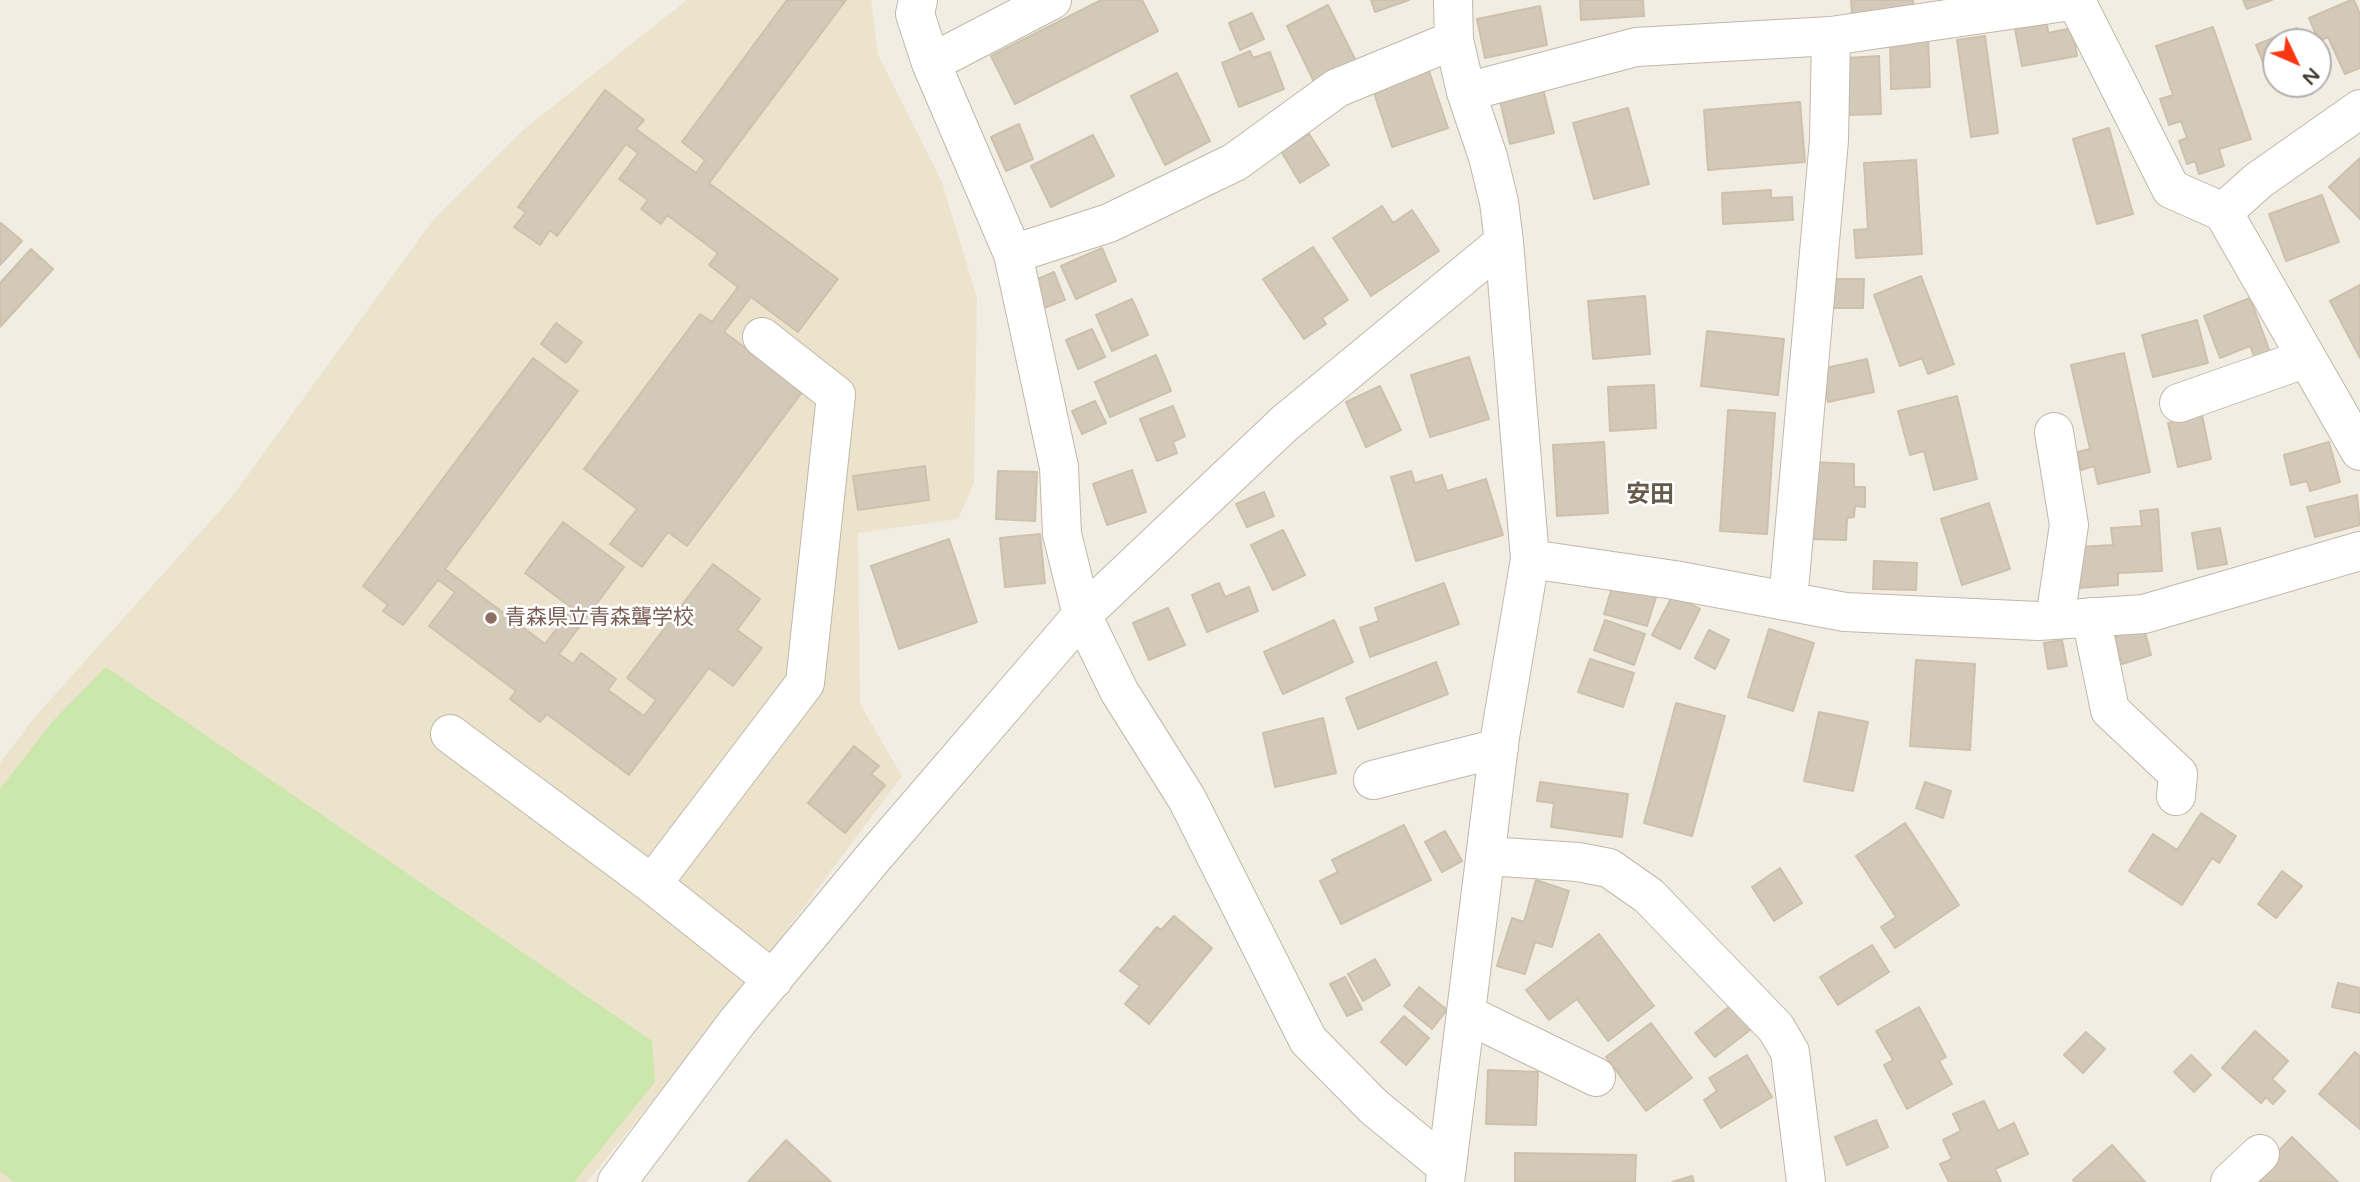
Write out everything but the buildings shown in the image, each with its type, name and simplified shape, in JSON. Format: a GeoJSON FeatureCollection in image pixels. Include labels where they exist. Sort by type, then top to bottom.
{"type":"FeatureCollection","features":[{"type":"Feature","properties":{"kind":"street"},"geometry":{"type":"LineString","coordinates":[[918,0],[915,14],[931,63],[1013,254],[1059,467],[1062,534],[1082,615],[1119,691],[1187,799],[1308,1040],[1446,1174]]}},
{"type":"Feature","properties":{"kind":"street"},"geometry":{"type":"LineString","coordinates":[[931,63],[1052,0]]}},
{"type":"Feature","properties":{"kind":"street"},"geometry":{"type":"LineString","coordinates":[[1446,1174],[1499,748],[1530,559],[1499,202],[1488,157],[1466,92],[1454,40],[1453,0]]}},
{"type":"Feature","properties":{"kind":"street"},"geometry":{"type":"LineString","coordinates":[[1466,92],[1636,47],[1831,36],[2077,0],[2171,189],[2223,212],[2360,451]]}},
{"type":"Feature","properties":{"kind":"street"},"geometry":{"type":"LineString","coordinates":[[1788,601],[1829,140],[1831,36]]}},
{"type":"Feature","properties":{"kind":"street"},"geometry":{"type":"LineString","coordinates":[[1013,254],[1110,223],[1235,162],[1337,88],[1454,40]]}},
{"type":"Feature","properties":{"kind":"street"},"geometry":{"type":"LineString","coordinates":[[2223,212],[2259,180],[2360,109]]}},
{"type":"Feature","properties":{"kind":"street"},"geometry":{"type":"LineString","coordinates":[[617,1182],[738,1021],[873,858],[1082,615],[1284,424],[1504,242]]}},
{"type":"Feature","properties":{"kind":"street"},"geometry":{"type":"LineString","coordinates":[[652,884],[805,683],[836,395],[762,337]]}},
{"type":"Feature","properties":{"kind":"street"},"geometry":{"type":"LineString","coordinates":[[2179,403],[2307,358]]}},
{"type":"Feature","properties":{"kind":"street"},"geometry":{"type":"LineString","coordinates":[[2054,432],[2069,525],[2073,618],[2110,710],[2178,774],[2176,796]]}},
{"type":"Feature","properties":{"kind":"street"},"geometry":{"type":"LineString","coordinates":[[1530,559],[1674,580],[1845,612],[2073,618],[2144,614],[2360,551]]}},
{"type":"Feature","properties":{"kind":"street"},"geometry":{"type":"LineString","coordinates":[[450,734],[652,884],[773,980]]}},
{"type":"Feature","properties":{"kind":"street"},"geometry":{"type":"LineString","coordinates":[[1373,780],[1499,748]]}},
{"type":"Feature","properties":{"kind":"street"},"geometry":{"type":"LineString","coordinates":[[1487,856],[1578,862],[1609,868],[1658,905],[1776,1028],[1790,1052],[1806,1182]]}},
{"type":"Feature","properties":{"kind":"street"},"geometry":{"type":"LineString","coordinates":[[1466,1014],[1596,1077]]}},
{"type":"Feature","properties":{"kind":"street"},"geometry":{"type":"LineString","coordinates":[[2230,1182],[2260,1154]]}},
{"type":"Feature","properties":{"kind":"shaded area","name":"青森県立青森聾学校"},"geometry":{"type":"Polygon","coordinates":[[[687,0],[871,0],[878,55],[942,182],[977,298],[974,483],[958,519],[858,533],[860,704],[902,776],[729,1007],[587,1182],[0,1182],[0,763],[34,718],[231,498],[433,220],[523,130],[687,0]]]}},
{"type":"Feature","properties":{"kind":"green space"},"geometry":{"type":"Polygon","coordinates":[[[106,667],[652,1041],[655,1082],[574,1182],[14,1182],[0,1171],[0,789],[52,722],[106,667]]]}},
{"type":"Feature","properties":{"kind":"place","name":"青森県立青森聾学校"},"geometry":{"type":"Point","coordinates":[491,618]}},
{"type":"Feature","properties":{"kind":"district","name":"安田"},"geometry":{"type":"Point","coordinates":[1650,496]}}]}
